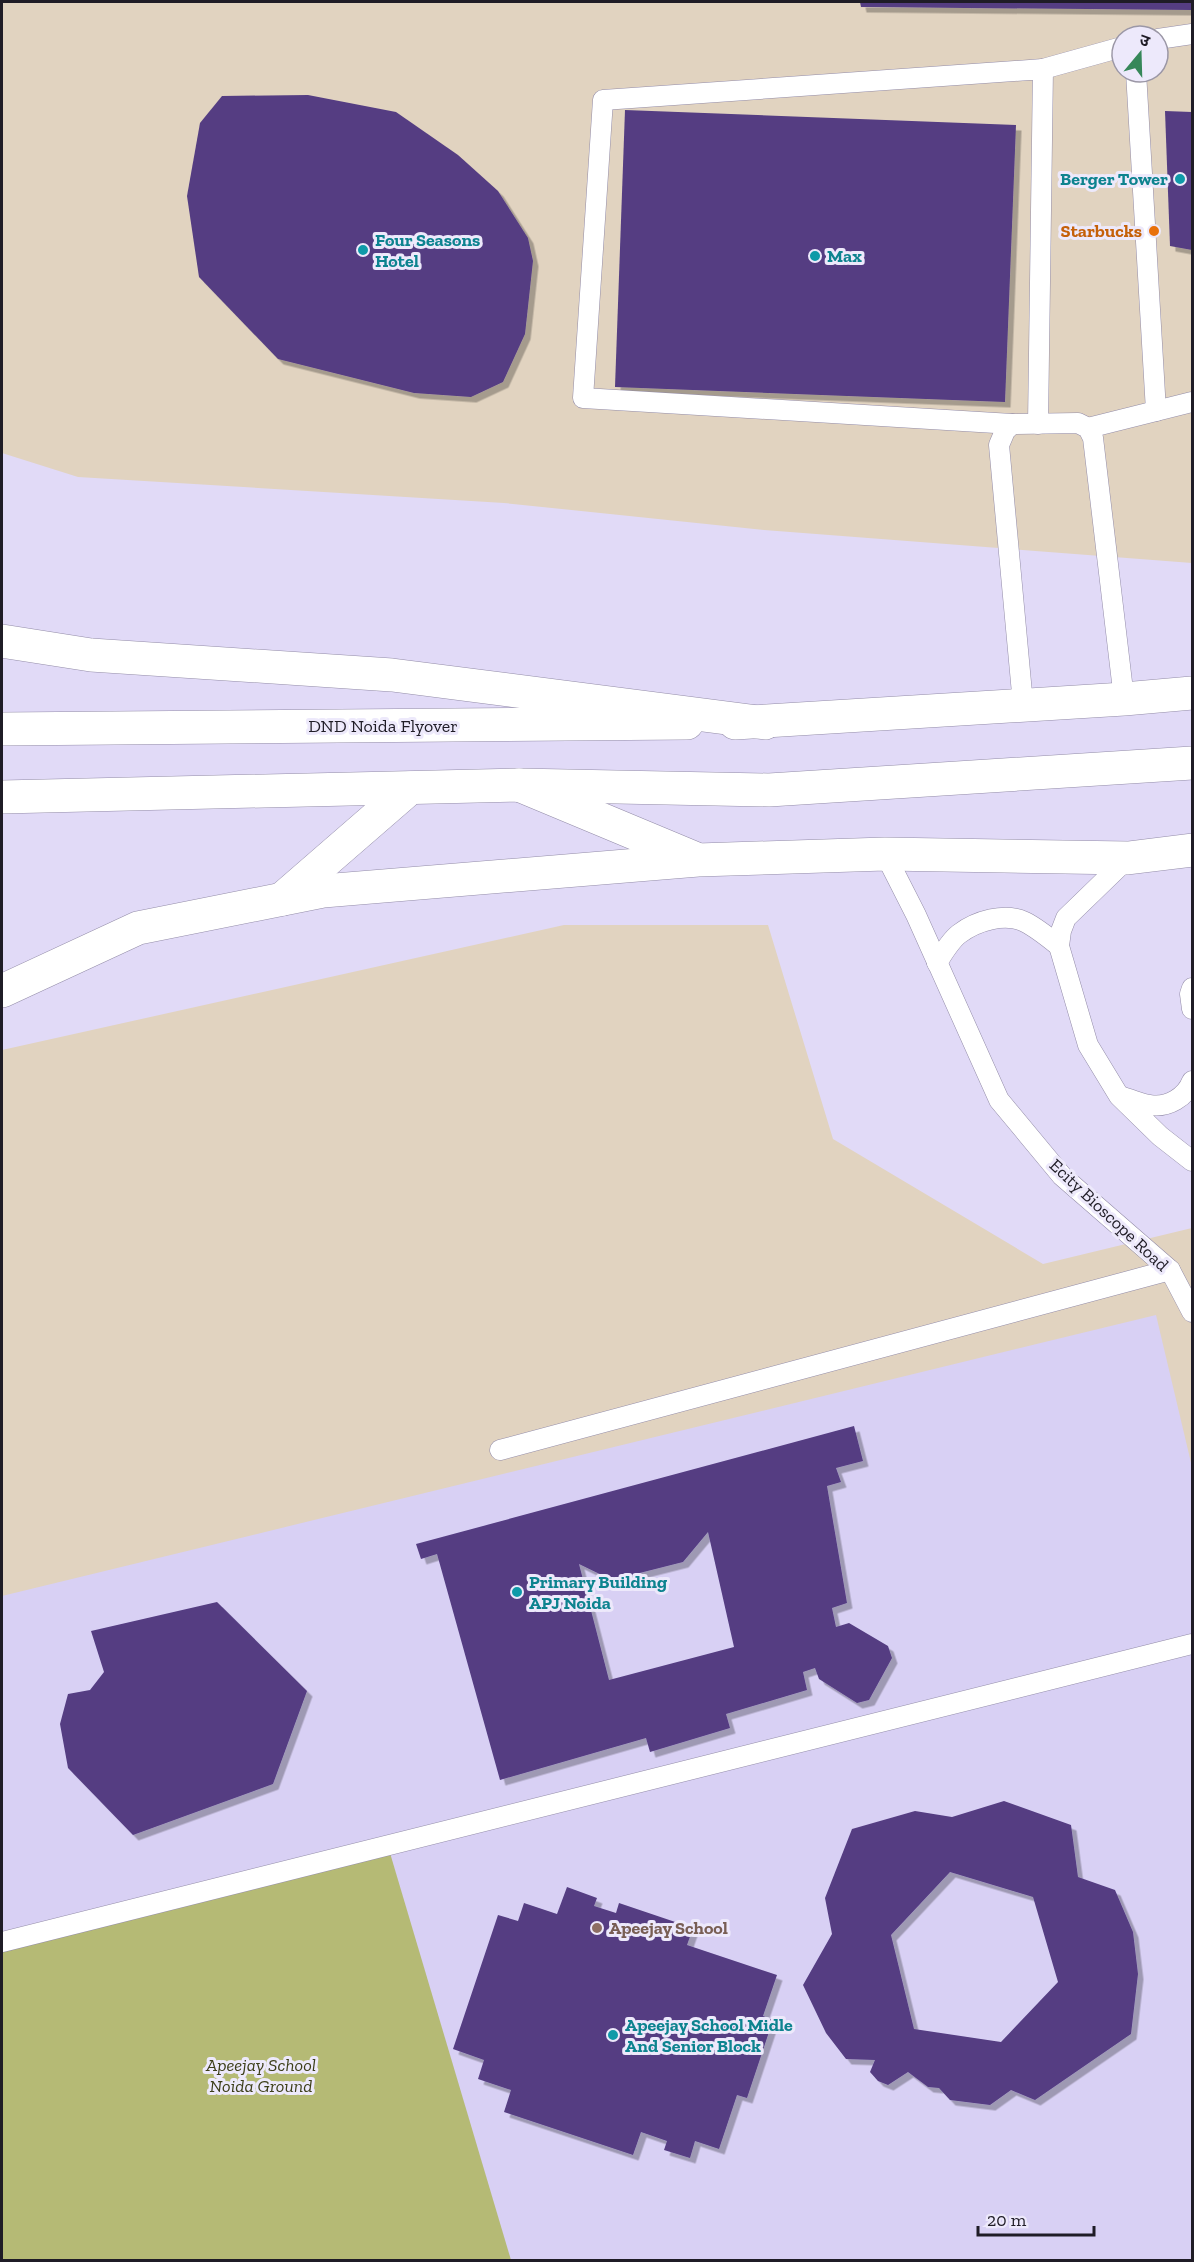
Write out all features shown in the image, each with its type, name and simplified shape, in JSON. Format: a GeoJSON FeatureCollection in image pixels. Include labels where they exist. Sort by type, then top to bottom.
{"type":"FeatureCollection","features":[{"type":"Feature","properties":{"kind":"main road"},"geometry":{"type":"LineString","coordinates":[[2,641],[91,654],[392,675],[765,723],[1192,693]]}},
{"type":"Feature","properties":{"kind":"main road","name":"DND Noida Flyover"},"geometry":{"type":"LineString","coordinates":[[2,729],[765,723]]}},
{"type":"Feature","properties":{"kind":"main road"},"geometry":{"type":"LineString","coordinates":[[2,796],[519,785],[769,790],[1192,763]]}},
{"type":"Feature","properties":{"kind":"main road"},"geometry":{"type":"LineString","coordinates":[[519,785],[698,860]]}},
{"type":"Feature","properties":{"kind":"main road"},"geometry":{"type":"LineString","coordinates":[[280,900],[410,788]]}},
{"type":"Feature","properties":{"kind":"main road"},"geometry":{"type":"LineString","coordinates":[[2,991],[138,928],[324,891],[698,860],[885,854],[1128,858],[1192,850]]}},
{"type":"Feature","properties":{"kind":"lane"},"geometry":{"type":"LineString","coordinates":[[1170,37],[1192,34]]}},
{"type":"Feature","properties":{"kind":"lane"},"geometry":{"type":"LineString","coordinates":[[1110,50],[1043,69],[603,100],[583,398],[1012,424],[1078,423],[1088,428],[1192,402]]}},
{"type":"Feature","properties":{"kind":"lane"},"geometry":{"type":"LineString","coordinates":[[1038,424],[1043,69]]}},
{"type":"Feature","properties":{"kind":"lane"},"geometry":{"type":"LineString","coordinates":[[1137,84],[1156,411]]}},
{"type":"Feature","properties":{"kind":"lane"},"geometry":{"type":"LineString","coordinates":[[1012,424],[1005,431],[999,445],[1023,704]]}},
{"type":"Feature","properties":{"kind":"lane"},"geometry":{"type":"LineString","coordinates":[[1088,428],[1096,448],[1124,699]]}},
{"type":"Feature","properties":{"kind":"lane","name":"Ecity Bioscope Road"},"geometry":{"type":"LineString","coordinates":[[885,854],[916,915],[999,1100],[1062,1176],[1170,1270],[1192,1312]]}},
{"type":"Feature","properties":{"kind":"lane"},"geometry":{"type":"LineString","coordinates":[[1128,858],[1066,918],[1059,946],[1088,1045],[1119,1096],[1160,1136],[1192,1161]]}},
{"type":"Feature","properties":{"kind":"lane"},"geometry":{"type":"LineString","coordinates":[[936,963],[959,934],[981,922],[997,918],[1023,921],[1059,946]]}},
{"type":"Feature","properties":{"kind":"lane"},"geometry":{"type":"LineString","coordinates":[[1192,987],[1190,994],[1192,1009]]}},
{"type":"Feature","properties":{"kind":"lane"},"geometry":{"type":"LineString","coordinates":[[1119,1096],[1151,1106],[1170,1103],[1188,1092],[1192,1081]]}},
{"type":"Feature","properties":{"kind":"lane"},"geometry":{"type":"LineString","coordinates":[[500,1450],[1170,1270]]}},
{"type":"Feature","properties":{"kind":"lane"},"geometry":{"type":"LineString","coordinates":[[2,1942],[1192,1644]]}},
{"type":"Feature","properties":{"kind":"shaded area"},"geometry":{"type":"Polygon","coordinates":[[[2,2],[1192,2],[1192,563],[764,530],[504,503],[78,477],[2,453],[2,2]]]}},
{"type":"Feature","properties":{"kind":"shaded area","name":"Apeejay School"},"geometry":{"type":"Polygon","coordinates":[[[564,925],[768,925],[833,1139],[1043,1264],[1192,1228],[1192,2260],[2,2260],[2,1050],[564,925]]]}},
{"type":"Feature","properties":{"kind":"shaded area","name":"Apeejay School"},"geometry":{"type":"Polygon","coordinates":[[[1156,1315],[1192,1467],[1192,2260],[2,2260],[2,1596],[1156,1315]]]}},
{"type":"Feature","properties":{"kind":"green space","name":"Apeejay School Noida Ground"},"geometry":{"type":"Polygon","coordinates":[[[390,1853],[511,2260],[2,2260],[2,1949],[390,1853]]]}},
{"type":"Feature","properties":{"kind":"building"},"geometry":{"type":"Polygon","coordinates":[[[860,2],[1191,2],[1192,10],[861,7],[860,2]]]}},
{"type":"Feature","properties":{"kind":"building","name":"Four Seasons Hotel"},"geometry":{"type":"Polygon","coordinates":[[[308,95],[396,112],[458,155],[498,191],[528,238],[533,261],[525,334],[503,382],[471,397],[414,393],[278,359],[199,277],[187,196],[200,123],[222,96],[308,95]]]}},
{"type":"Feature","properties":{"kind":"building","name":"Max"},"geometry":{"type":"Polygon","coordinates":[[[625,110],[1016,125],[1005,402],[615,387],[625,110]]]}},
{"type":"Feature","properties":{"kind":"building","name":"Berger Tower"},"geometry":{"type":"Polygon","coordinates":[[[1165,111],[1192,112],[1192,250],[1170,246],[1165,111]]]}},
{"type":"Feature","properties":{"kind":"building","name":"Primary Building APJ Noida"},"geometry":{"type":"Polygon","coordinates":[[[854,1426],[863,1461],[836,1468],[841,1482],[827,1486],[847,1603],[832,1608],[836,1627],[849,1623],[888,1646],[892,1658],[869,1700],[857,1703],[819,1679],[815,1668],[803,1672],[807,1690],[726,1714],[730,1728],[650,1752],[646,1738],[500,1780],[437,1554],[421,1559],[416,1544],[854,1426]],[[708,1532],[683,1562],[612,1580],[579,1564],[609,1680],[734,1647],[708,1532]]]}},
{"type":"Feature","properties":{"kind":"building"},"geometry":{"type":"Polygon","coordinates":[[[217,1602],[307,1691],[273,1784],[133,1835],[68,1768],[60,1724],[68,1694],[90,1690],[104,1672],[91,1631],[217,1602]]]}},
{"type":"Feature","properties":{"kind":"building"},"geometry":{"type":"Polygon","coordinates":[[[1004,1801],[1071,1825],[1078,1877],[1115,1890],[1133,1932],[1138,1974],[1131,2034],[1035,2100],[1011,2090],[990,2105],[950,2100],[939,2088],[928,2087],[908,2072],[888,2085],[878,2081],[870,2072],[875,2060],[846,2059],[826,2033],[803,1985],[832,1934],[825,1898],[852,1829],[915,1811],[952,1817],[1004,1801]],[[950,1872],[891,1935],[914,2029],[1001,2042],[1058,1982],[1033,1897],[950,1872]]]}},
{"type":"Feature","properties":{"kind":"building","name":"Apeejay School Midle And Senior Block"},"geometry":{"type":"Polygon","coordinates":[[[567,1887],[597,1898],[594,1906],[616,1913],[619,1903],[693,1928],[687,1945],[777,1975],[763,2016],[773,2020],[747,2098],[737,2095],[719,2149],[695,2141],[690,2158],[664,2150],[667,2141],[641,2132],[633,2155],[504,2112],[511,2090],[478,2079],[484,2060],[453,2049],[498,1915],[518,1921],[524,1903],[557,1914],[567,1887]]]}},
{"type":"Feature","properties":{"kind":"place","name":"Berger Tower"},"geometry":{"type":"Point","coordinates":[1180,179]}},
{"type":"Feature","properties":{"kind":"place","name":"Starbucks"},"geometry":{"type":"Point","coordinates":[1154,231]}},
{"type":"Feature","properties":{"kind":"place","name":"Four Seasons Hotel"},"geometry":{"type":"Point","coordinates":[363,250]}},
{"type":"Feature","properties":{"kind":"place","name":"Max"},"geometry":{"type":"Point","coordinates":[815,256]}},
{"type":"Feature","properties":{"kind":"place","name":"Primary Building APJ Noida"},"geometry":{"type":"Point","coordinates":[517,1592]}},
{"type":"Feature","properties":{"kind":"place","name":"Apeejay School"},"geometry":{"type":"Point","coordinates":[597,1928]}},
{"type":"Feature","properties":{"kind":"place","name":"Apeejay School Midle And Senior Block"},"geometry":{"type":"Point","coordinates":[613,2035]}}]}
